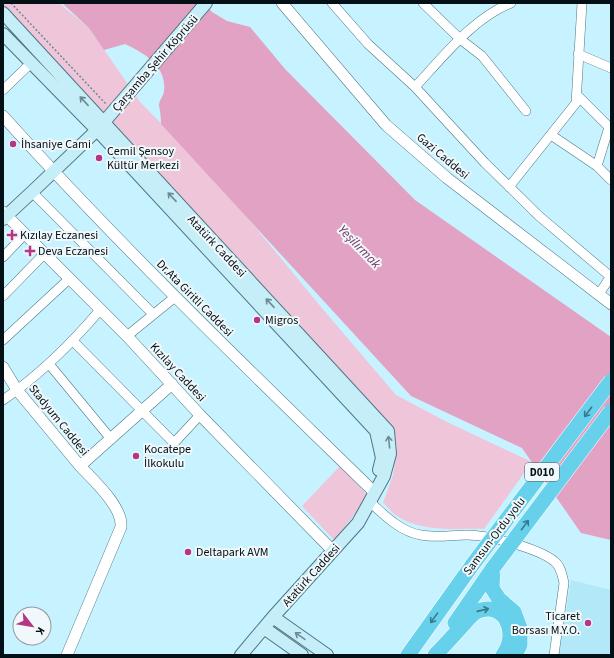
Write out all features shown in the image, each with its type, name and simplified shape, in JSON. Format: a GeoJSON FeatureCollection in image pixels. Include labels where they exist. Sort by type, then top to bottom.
{"type":"FeatureCollection","features":[{"type":"Feature","properties":{"kind":"highway","name":"Samsun-Ordu yolu"},"geometry":{"type":"LineString","coordinates":[[408,655],[473,564],[611,381]]}},
{"type":"Feature","properties":{"kind":"highway","name":"Samsun-Ordu yolu"},"geometry":{"type":"LineString","coordinates":[[434,655],[493,568],[611,411]]}},
{"type":"Feature","properties":{"kind":"highway"},"geometry":{"type":"LineString","coordinates":[[493,568],[492,588],[499,599],[514,612],[520,628],[520,645],[515,655]]}},
{"type":"Feature","properties":{"kind":"highway"},"geometry":{"type":"LineString","coordinates":[[434,655],[475,613],[487,608],[500,614],[507,620],[510,626],[510,642],[503,655]]}},
{"type":"Feature","properties":{"kind":"main road","name":"Çarşamba Şehir Köprüsü"},"geometry":{"type":"LineString","coordinates":[[4,215],[54,172],[101,126],[206,3]]}},
{"type":"Feature","properties":{"kind":"main road","name":"Atatürk Caddesi"},"geometry":{"type":"LineString","coordinates":[[3,13],[101,126],[376,432],[382,458],[372,497],[358,523],[273,617],[241,655]]}},
{"type":"Feature","properties":{"kind":"main road","name":"Atatürk Caddesi"},"geometry":{"type":"LineString","coordinates":[[3,34],[31,63],[101,126]]}},
{"type":"Feature","properties":{"kind":"main road"},"geometry":{"type":"LineString","coordinates":[[273,617],[327,655]]}},
{"type":"Feature","properties":{"kind":"main road"},"geometry":{"type":"LineString","coordinates":[[264,628],[302,655]]}},
{"type":"Feature","properties":{"kind":"street","name":"Gazi Caddesi"},"geometry":{"type":"LineString","coordinates":[[282,3],[386,125],[447,178],[611,304]]}},
{"type":"Feature","properties":{"kind":"street"},"geometry":{"type":"LineString","coordinates":[[332,3],[368,44],[416,87],[485,163],[509,187],[539,216],[611,277],[599,294]]}},
{"type":"Feature","properties":{"kind":"street"},"geometry":{"type":"LineString","coordinates":[[423,3],[460,39],[482,56],[526,111]]}},
{"type":"Feature","properties":{"kind":"street"},"geometry":{"type":"LineString","coordinates":[[416,87],[460,39],[487,17],[498,5],[511,3]]}},
{"type":"Feature","properties":{"kind":"street"},"geometry":{"type":"LineString","coordinates":[[509,187],[576,103],[582,3]]}},
{"type":"Feature","properties":{"kind":"street"},"geometry":{"type":"LineString","coordinates":[[578,54],[611,68]]}},
{"type":"Feature","properties":{"kind":"street"},"geometry":{"type":"LineString","coordinates":[[3,90],[31,63]]}},
{"type":"Feature","properties":{"kind":"street"},"geometry":{"type":"LineString","coordinates":[[577,95],[609,128],[597,166]]}},
{"type":"Feature","properties":{"kind":"street","name":"Dr.Ata Giritli Caddesi"},"geometry":{"type":"LineString","coordinates":[[3,116],[54,172],[175,297],[372,497]]}},
{"type":"Feature","properties":{"kind":"street"},"geometry":{"type":"LineString","coordinates":[[551,135],[597,166],[611,180]]}},
{"type":"Feature","properties":{"kind":"street"},"geometry":{"type":"LineString","coordinates":[[32,192],[153,314]]}},
{"type":"Feature","properties":{"kind":"street","name":"Kızılay Caddesi"},"geometry":{"type":"LineString","coordinates":[[4,215],[25,234],[126,336],[200,415],[333,551]]}},
{"type":"Feature","properties":{"kind":"street"},"geometry":{"type":"LineString","coordinates":[[3,257],[25,234]]}},
{"type":"Feature","properties":{"kind":"street"},"geometry":{"type":"LineString","coordinates":[[3,296],[44,254]]}},
{"type":"Feature","properties":{"kind":"street"},"geometry":{"type":"LineString","coordinates":[[3,340],[70,279]]}},
{"type":"Feature","properties":{"kind":"street"},"geometry":{"type":"LineString","coordinates":[[126,336],[175,297]]}},
{"type":"Feature","properties":{"kind":"street"},"geometry":{"type":"LineString","coordinates":[[3,400],[18,390],[49,364],[73,341],[100,310]]}},
{"type":"Feature","properties":{"kind":"street"},"geometry":{"type":"LineString","coordinates":[[73,341],[174,443],[200,415]]}},
{"type":"Feature","properties":{"kind":"street"},"geometry":{"type":"LineString","coordinates":[[49,364],[111,439]]}},
{"type":"Feature","properties":{"kind":"street","name":"Stadyum Caddesi"},"geometry":{"type":"LineString","coordinates":[[3,367],[18,390],[80,466],[172,384]]}},
{"type":"Feature","properties":{"kind":"street"},"geometry":{"type":"LineString","coordinates":[[67,655],[121,527],[122,520],[112,503],[80,466]]}},
{"type":"Feature","properties":{"kind":"street"},"geometry":{"type":"LineString","coordinates":[[372,497],[387,517],[406,530],[420,535],[438,537],[468,535],[499,540],[543,554],[555,562],[562,572],[564,583],[554,655]]}},
{"type":"Feature","properties":{"kind":"path"},"geometry":{"type":"LineString","coordinates":[[11,3],[113,112]]}},
{"type":"Feature","properties":{"kind":"shaded area"},"geometry":{"type":"Polygon","coordinates":[[[3,3],[59,3],[89,28],[141,103],[213,176],[396,395],[447,422],[532,462],[484,529],[451,529],[417,525],[397,516],[383,503],[393,475],[397,446],[258,287],[3,6],[3,3]]]}},
{"type":"Feature","properties":{"kind":"shaded area"},"geometry":{"type":"Polygon","coordinates":[[[340,466],[367,495],[365,501],[334,540],[302,506],[340,466]]]}},
{"type":"Feature","properties":{"kind":"shaded area","name":"Ticaret Borsası M.Y.O."},"geometry":{"type":"Polygon","coordinates":[[[571,580],[611,590],[611,655],[559,655],[571,580]]]}},
{"type":"Feature","properties":{"kind":"water","name":"Yeşilırmak"},"geometry":{"type":"Polygon","coordinates":[[[62,3],[204,3],[212,12],[227,21],[250,27],[285,69],[415,200],[611,337],[611,540],[581,533],[522,448],[411,396],[161,124],[159,105],[164,93],[164,82],[162,74],[153,62],[140,52],[125,44],[104,50],[89,28],[62,3]]]}},
{"type":"Feature","properties":{"kind":"place","name":"İhsaniye Cami"},"geometry":{"type":"Point","coordinates":[13,144]}},
{"type":"Feature","properties":{"kind":"place","name":"Cemil Şensoy Kültür Merkezi"},"geometry":{"type":"Point","coordinates":[99,158]}},
{"type":"Feature","properties":{"kind":"place","name":"Kızılay Eczanesi"},"geometry":{"type":"Point","coordinates":[12,235]}},
{"type":"Feature","properties":{"kind":"place","name":"Deva Eczanesi"},"geometry":{"type":"Point","coordinates":[30,251]}},
{"type":"Feature","properties":{"kind":"place","name":"Migros"},"geometry":{"type":"Point","coordinates":[257,320]}},
{"type":"Feature","properties":{"kind":"place","name":"Kocatepe İlkokulu"},"geometry":{"type":"Point","coordinates":[136,456]}},
{"type":"Feature","properties":{"kind":"place","name":"Deltapark AVM"},"geometry":{"type":"Point","coordinates":[188,552]}},
{"type":"Feature","properties":{"kind":"place","name":"Ticaret Borsası M.Y.O."},"geometry":{"type":"Point","coordinates":[588,623]}}]}
